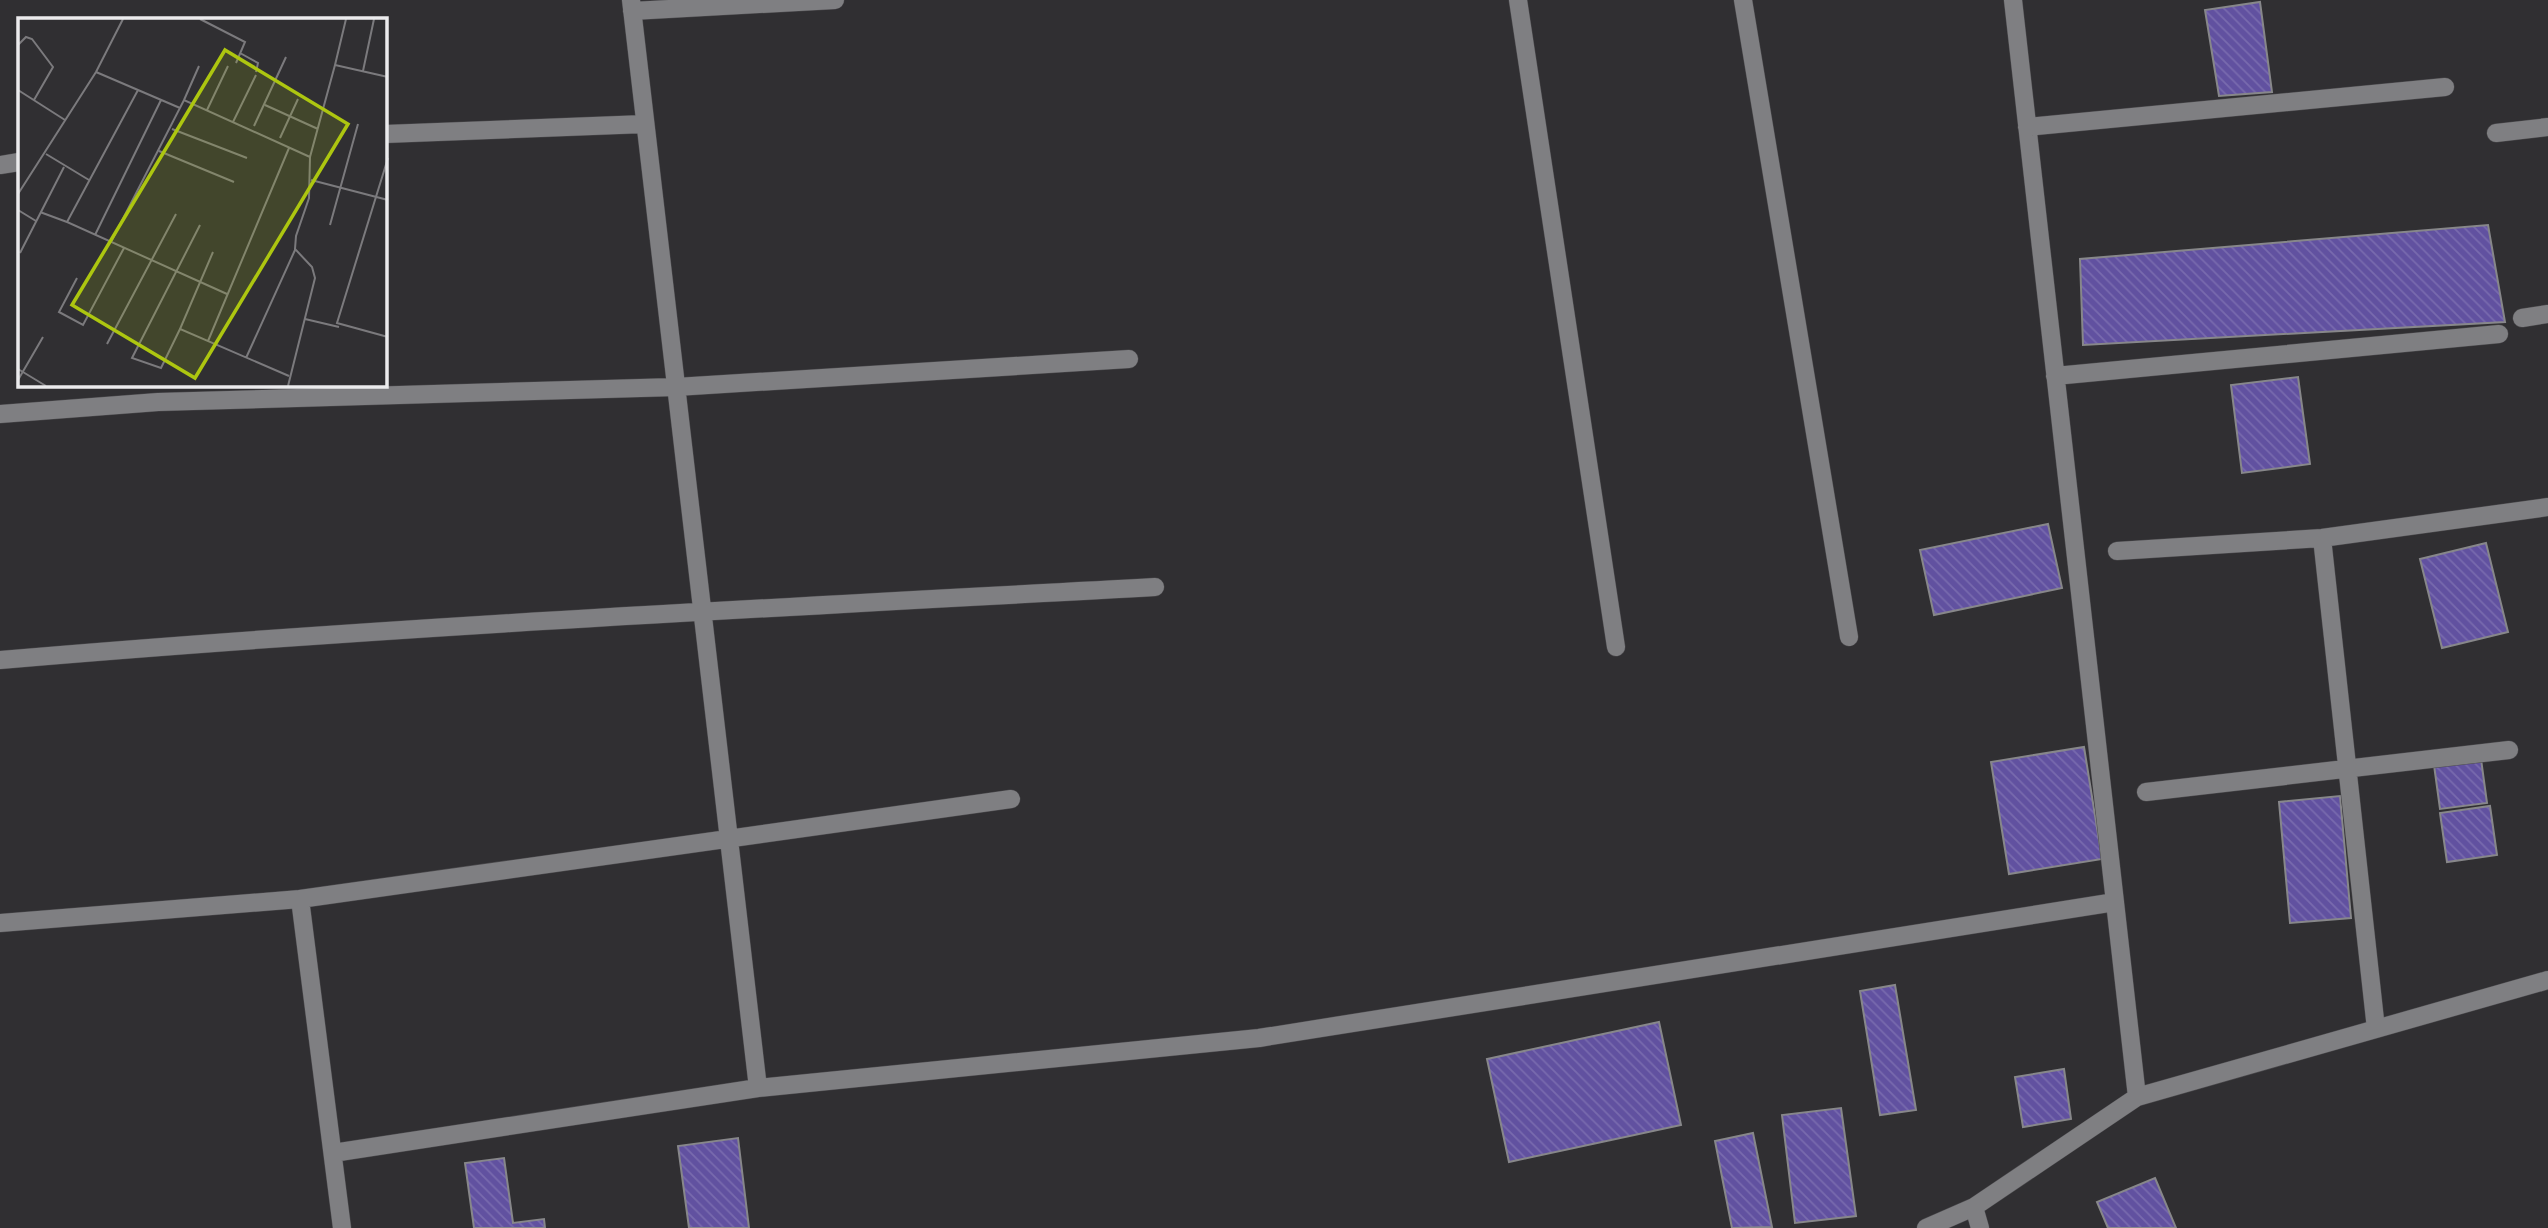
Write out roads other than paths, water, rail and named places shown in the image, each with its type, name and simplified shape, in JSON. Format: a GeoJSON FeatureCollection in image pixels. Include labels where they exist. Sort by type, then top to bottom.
{"type":"FeatureCollection","features":[{"type":"Feature","properties":{"kind":"street"},"geometry":{"type":"LineString","coordinates":[[758,1088],[632,5],[835,0]]}},
{"type":"Feature","properties":{"kind":"street"},"geometry":{"type":"LineString","coordinates":[[1518,0],[1616,647]]}},
{"type":"Feature","properties":{"kind":"street"},"geometry":{"type":"LineString","coordinates":[[1743,0],[1849,637]]}},
{"type":"Feature","properties":{"kind":"street"},"geometry":{"type":"LineString","coordinates":[[2013,0],[2137,1097]]}},
{"type":"Feature","properties":{"kind":"street"},"geometry":{"type":"LineString","coordinates":[[2027,127],[2445,88]]}},
{"type":"Feature","properties":{"kind":"street"},"geometry":{"type":"LineString","coordinates":[[387,134],[645,124]]}},
{"type":"Feature","properties":{"kind":"street"},"geometry":{"type":"LineString","coordinates":[[2496,133],[2548,127]]}},
{"type":"Feature","properties":{"kind":"street"},"geometry":{"type":"LineString","coordinates":[[0,165],[18,162]]}},
{"type":"Feature","properties":{"kind":"street"},"geometry":{"type":"LineString","coordinates":[[2522,318],[2548,314]]}},
{"type":"Feature","properties":{"kind":"street"},"geometry":{"type":"LineString","coordinates":[[2055,376],[2499,334]]}},
{"type":"Feature","properties":{"kind":"street"},"geometry":{"type":"LineString","coordinates":[[0,414],[158,402],[676,387],[1129,359]]}},
{"type":"Feature","properties":{"kind":"street"},"geometry":{"type":"LineString","coordinates":[[2117,551],[2322,538],[2548,507]]}},
{"type":"Feature","properties":{"kind":"street"},"geometry":{"type":"LineString","coordinates":[[2322,538],[2376,1029]]}},
{"type":"Feature","properties":{"kind":"street"},"geometry":{"type":"LineString","coordinates":[[0,660],[151,647],[702,612],[1155,587]]}},
{"type":"Feature","properties":{"kind":"street"},"geometry":{"type":"LineString","coordinates":[[2146,792],[2509,750]]}},
{"type":"Feature","properties":{"kind":"street"},"geometry":{"type":"LineString","coordinates":[[0,923],[300,899],[1011,799]]}},
{"type":"Feature","properties":{"kind":"street"},"geometry":{"type":"LineString","coordinates":[[300,899],[342,1228]]}},
{"type":"Feature","properties":{"kind":"street"},"geometry":{"type":"LineString","coordinates":[[332,1153],[758,1088],[1259,1038],[2115,902]]}},
{"type":"Feature","properties":{"kind":"street"},"geometry":{"type":"LineString","coordinates":[[1926,1228],[1974,1207],[2137,1097],[2548,980]]}},
{"type":"Feature","properties":{"kind":"street"},"geometry":{"type":"LineString","coordinates":[[1974,1207],[1980,1228]]}}]}
